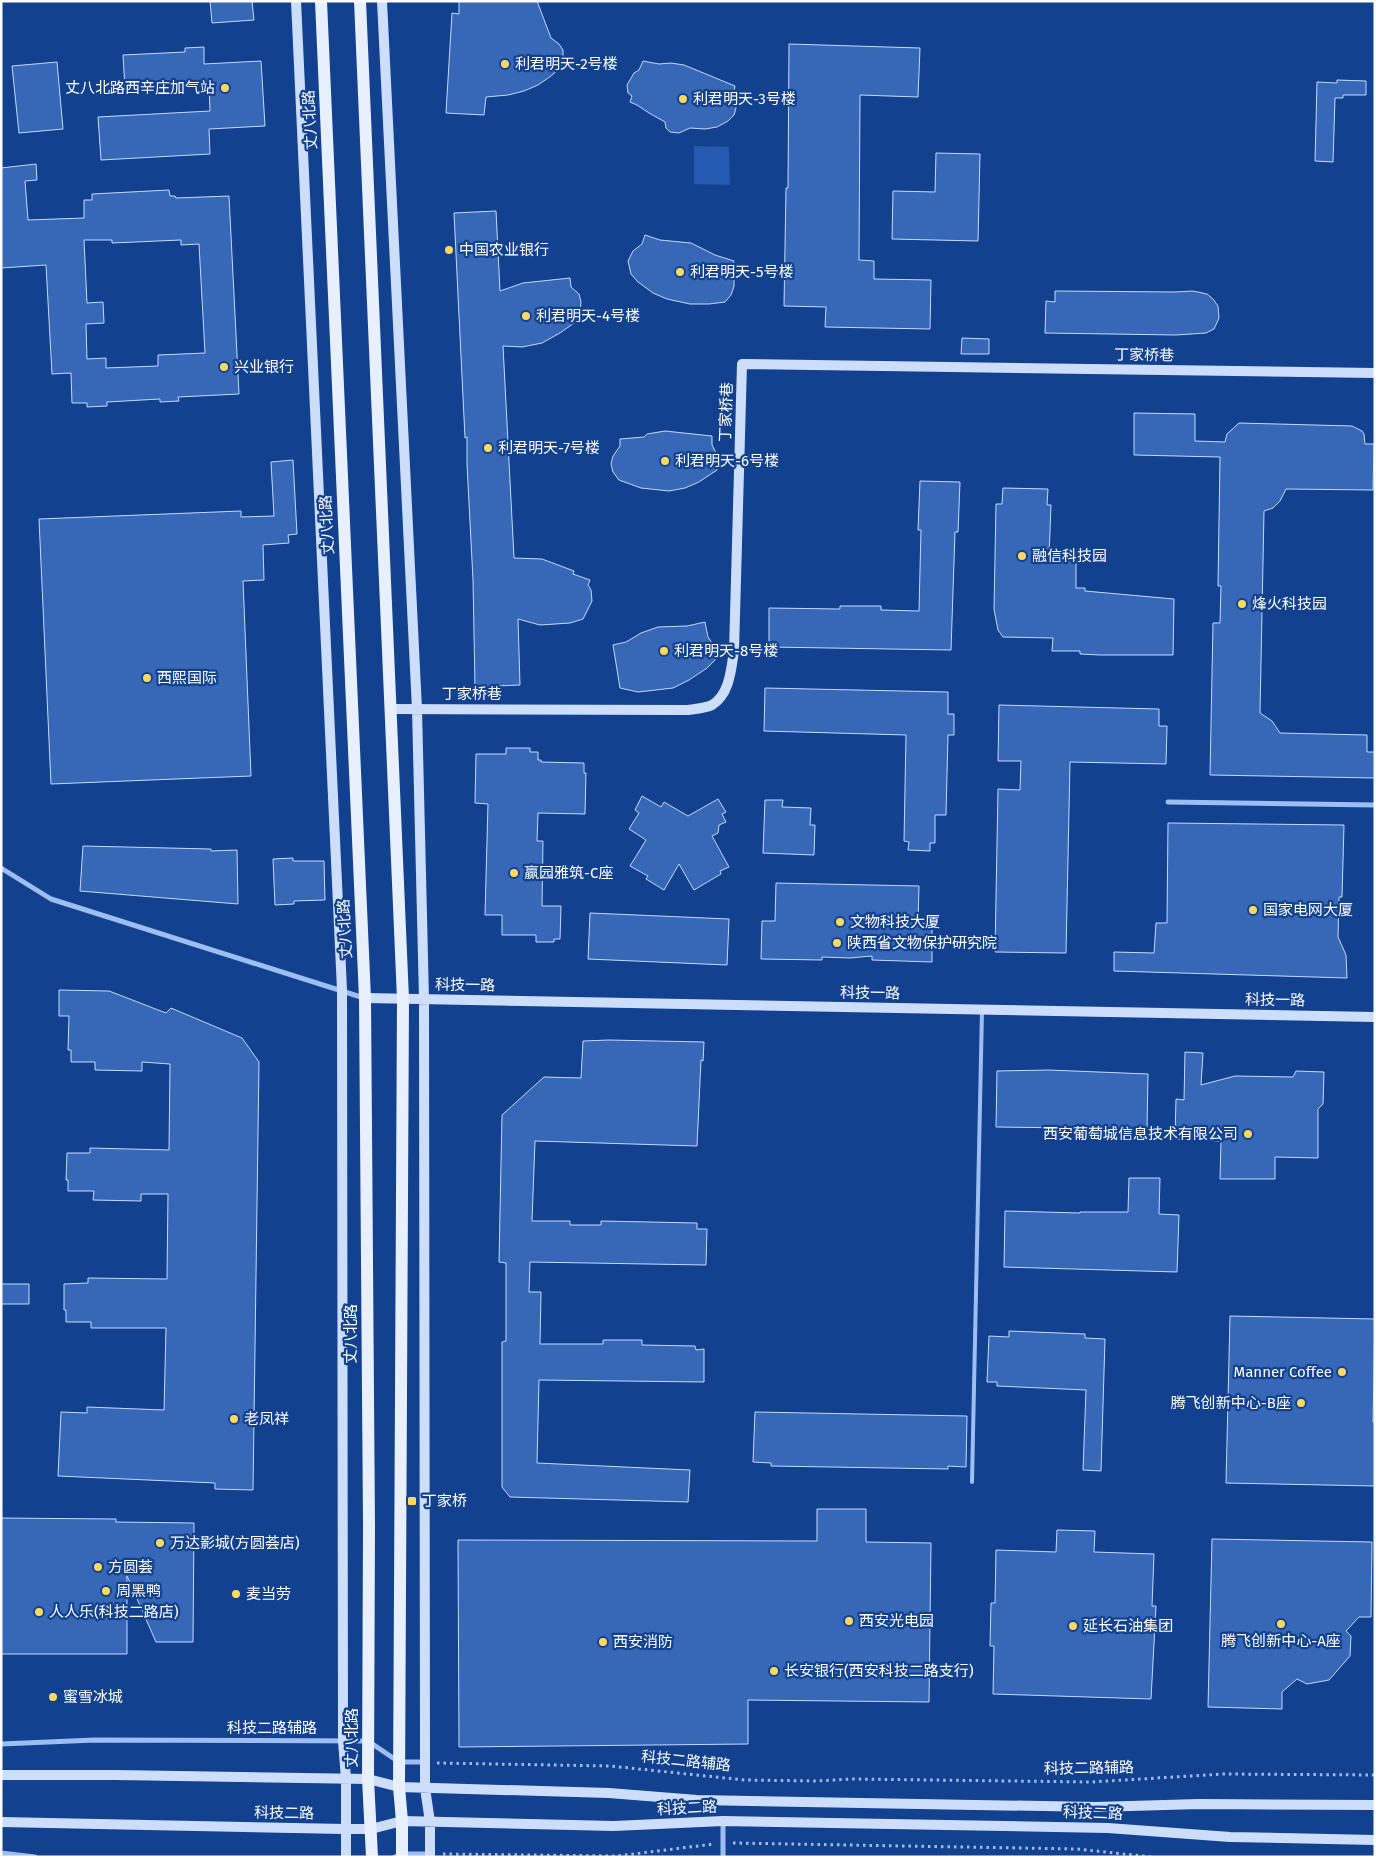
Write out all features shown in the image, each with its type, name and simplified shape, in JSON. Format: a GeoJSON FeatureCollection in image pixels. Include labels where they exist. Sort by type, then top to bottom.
{"type":"FeatureCollection","features":[{"type":"Feature","properties":{"kind":"main road"},"geometry":{"type":"LineString","coordinates":[[296,1],[342,990],[346,1857]]}},
{"type":"Feature","properties":{"kind":"main road","name":"丈八北路"},"geometry":{"type":"LineString","coordinates":[[321,1],[365,998],[369,1524],[368,1779],[372,1857]]}},
{"type":"Feature","properties":{"kind":"main road"},"geometry":{"type":"LineString","coordinates":[[360,1],[404,999],[399,1762],[402,1821],[400,1856]]}},
{"type":"Feature","properties":{"kind":"main road"},"geometry":{"type":"LineString","coordinates":[[382,1],[417,709],[424,999],[425,1788],[430,1822],[430,1855]]}},
{"type":"Feature","properties":{"kind":"main road","name":"丁家桥巷"},"geometry":{"type":"LineString","coordinates":[[391,709],[688,710],[711,705],[722,695],[730,676],[734,651],[742,364],[1375,373]]}},
{"type":"Feature","properties":{"kind":"main road","name":"科技一路"},"geometry":{"type":"LineString","coordinates":[[365,998],[1375,1016]]}},
{"type":"Feature","properties":{"kind":"main road","name":"科技二路"},"geometry":{"type":"LineString","coordinates":[[1,1776],[148,1775],[346,1778],[368,1779],[399,1787],[609,1793],[697,1800],[1096,1807],[1199,1804],[1375,1805]]}},
{"type":"Feature","properties":{"kind":"main road","name":"科技二路"},"geometry":{"type":"LineString","coordinates":[[1,1822],[371,1829],[402,1821],[614,1826],[723,1821],[1108,1828],[1230,1838],[1375,1840]]}},
{"type":"Feature","properties":{"kind":"street"},"geometry":{"type":"LineString","coordinates":[[1168,802],[1375,805]]}},
{"type":"Feature","properties":{"kind":"street"},"geometry":{"type":"LineString","coordinates":[[1,868],[51,899],[365,998]]}},
{"type":"Feature","properties":{"kind":"street","name":"科技二路辅路"},"geometry":{"type":"LineString","coordinates":[[1,1744],[95,1740],[368,1741]]}},
{"type":"Feature","properties":{"kind":"street"},"geometry":{"type":"LineString","coordinates":[[368,1741],[399,1762],[425,1762]]}},
{"type":"Feature","properties":{"kind":"street"},"geometry":{"type":"LineString","coordinates":[[723,1821],[723,1857]]}},
{"type":"Feature","properties":{"kind":"street"},"geometry":{"type":"LineString","coordinates":[[1,1853],[35,1857]]}},
{"type":"Feature","properties":{"kind":"street"},"geometry":{"type":"LineString","coordinates":[[400,1856],[430,1855]]}},
{"type":"Feature","properties":{"kind":"lane"},"geometry":{"type":"LineString","coordinates":[[972,1482],[982,1010]]}},
{"type":"Feature","properties":{"kind":"path","name":"科技二路辅路"},"geometry":{"type":"LineString","coordinates":[[425,1762],[610,1766],[745,1780],[817,1781],[851,1779],[1091,1782],[1224,1774],[1375,1774]]}},
{"type":"Feature","properties":{"kind":"path"},"geometry":{"type":"LineString","coordinates":[[430,1855],[617,1856],[723,1843],[1077,1849],[1152,1857]]}},
{"type":"Feature","properties":{"kind":"shaded area"},"geometry":{"type":"Polygon","coordinates":[[[694,146],[729,147],[730,185],[694,184],[694,146]]]}},
{"type":"Feature","properties":{"kind":"building"},"geometry":{"type":"Polygon","coordinates":[[[210,1],[252,1],[254,20],[212,23],[210,1]]]}},
{"type":"Feature","properties":{"kind":"building","name":"利君明天-2号楼"},"geometry":{"type":"Polygon","coordinates":[[[459,1],[537,1],[551,38],[563,50],[561,67],[538,85],[524,91],[486,97],[484,115],[446,113],[452,13],[459,14],[459,1]]]}},
{"type":"Feature","properties":{"kind":"building"},"geometry":{"type":"Polygon","coordinates":[[[789,44],[920,48],[918,97],[860,95],[859,260],[874,261],[874,279],[931,280],[930,329],[825,327],[826,307],[784,306],[786,188],[788,188],[789,44]]]}},
{"type":"Feature","properties":{"kind":"building","name":"丈八北路西辛庄加气站"},"geometry":{"type":"Polygon","coordinates":[[[204,47],[204,64],[261,61],[265,126],[209,129],[210,154],[101,160],[98,117],[210,111],[209,86],[125,89],[123,55],[185,52],[185,48],[204,47]]]}},
{"type":"Feature","properties":{"kind":"building","name":"利君明天-3号楼"},"geometry":{"type":"Polygon","coordinates":[[[643,61],[684,65],[735,86],[733,97],[736,108],[734,115],[717,127],[705,129],[690,128],[679,133],[670,132],[666,128],[665,122],[630,102],[632,96],[628,93],[627,85],[634,73],[639,70],[643,61]]]}},
{"type":"Feature","properties":{"kind":"building"},"geometry":{"type":"Polygon","coordinates":[[[57,62],[63,129],[19,133],[12,66],[57,62]]]}},
{"type":"Feature","properties":{"kind":"building"},"geometry":{"type":"Polygon","coordinates":[[[1337,80],[1366,81],[1366,95],[1343,95],[1343,98],[1335,98],[1333,162],[1315,161],[1317,82],[1337,83],[1337,80]]]}},
{"type":"Feature","properties":{"kind":"building"},"geometry":{"type":"Polygon","coordinates":[[[936,153],[980,154],[978,241],[892,239],[893,191],[935,192],[936,153]]]}},
{"type":"Feature","properties":{"kind":"building"},"geometry":{"type":"Polygon","coordinates":[[[36,164],[37,180],[25,181],[28,220],[84,218],[84,200],[92,200],[92,194],[169,190],[170,196],[175,196],[176,198],[229,196],[239,394],[178,397],[179,401],[160,402],[160,399],[107,402],[107,406],[87,407],[87,403],[72,403],[71,373],[52,374],[46,265],[1,268],[1,168],[36,164]],[[84,240],[87,303],[103,302],[104,323],[86,324],[87,359],[106,358],[106,368],[158,366],[158,355],[205,353],[199,244],[181,245],[181,240],[112,243],[112,240],[84,240]]]}},
{"type":"Feature","properties":{"kind":"building","name":"利君明天-7号楼"},"geometry":{"type":"Polygon","coordinates":[[[496,211],[500,291],[523,283],[570,278],[571,287],[579,294],[581,302],[580,314],[574,323],[560,333],[542,343],[522,347],[503,346],[514,558],[542,559],[574,571],[573,574],[590,580],[588,585],[591,590],[592,601],[583,619],[570,623],[540,625],[518,619],[520,685],[475,687],[467,437],[465,438],[454,213],[496,211]]]}},
{"type":"Feature","properties":{"kind":"building","name":"利君明天-5号楼"},"geometry":{"type":"Polygon","coordinates":[[[645,235],[660,240],[691,243],[715,255],[734,261],[731,272],[734,277],[734,286],[731,295],[725,302],[690,304],[667,299],[653,293],[631,274],[628,261],[633,251],[642,244],[645,235]]]}},
{"type":"Feature","properties":{"kind":"building"},"geometry":{"type":"Polygon","coordinates":[[[1055,291],[1193,291],[1207,294],[1213,299],[1218,306],[1219,318],[1214,329],[1206,333],[1176,335],[1045,333],[1046,301],[1055,302],[1055,291]]]}},
{"type":"Feature","properties":{"kind":"building"},"geometry":{"type":"Polygon","coordinates":[[[962,338],[989,339],[989,354],[961,354],[962,338]]]}},
{"type":"Feature","properties":{"kind":"building","name":"烽火科技园"},"geometry":{"type":"Polygon","coordinates":[[[1134,413],[1195,414],[1195,441],[1225,442],[1227,434],[1239,423],[1352,426],[1362,431],[1365,444],[1374,444],[1373,490],[1286,489],[1280,501],[1273,508],[1264,511],[1260,713],[1272,721],[1280,733],[1367,735],[1367,752],[1375,752],[1375,778],[1210,775],[1213,623],[1220,623],[1221,586],[1218,586],[1220,457],[1134,455],[1134,413]]]}},
{"type":"Feature","properties":{"kind":"building","name":"利君明天-6号楼"},"geometry":{"type":"Polygon","coordinates":[[[665,431],[712,436],[712,445],[718,457],[717,470],[699,482],[685,488],[669,491],[641,488],[619,480],[613,472],[611,464],[613,456],[620,446],[620,439],[644,437],[647,434],[665,431]]]}},
{"type":"Feature","properties":{"kind":"building","name":"西熙国际"},"geometry":{"type":"Polygon","coordinates":[[[293,460],[297,534],[288,535],[289,543],[263,545],[264,580],[243,581],[251,776],[51,784],[39,519],[241,511],[241,517],[274,516],[271,462],[293,460]]]}},
{"type":"Feature","properties":{"kind":"building"},"geometry":{"type":"Polygon","coordinates":[[[920,481],[960,482],[958,532],[955,532],[951,650],[769,647],[769,608],[840,609],[840,606],[881,606],[881,610],[919,611],[921,530],[918,530],[920,481]]]}},
{"type":"Feature","properties":{"kind":"building"},"geometry":{"type":"Polygon","coordinates":[[[1003,488],[1048,489],[1047,505],[1051,505],[1049,557],[1076,558],[1076,588],[1085,588],[1085,591],[1174,599],[1173,655],[1080,654],[1080,651],[1052,651],[1053,638],[1003,637],[998,630],[994,609],[996,504],[1002,504],[1003,488]]]}},
{"type":"Feature","properties":{"kind":"building","name":"利君明天-8号楼"},"geometry":{"type":"Polygon","coordinates":[[[705,622],[708,637],[714,646],[715,657],[715,660],[707,668],[673,688],[638,692],[620,688],[613,645],[626,642],[641,633],[658,627],[687,626],[705,622]]]}},
{"type":"Feature","properties":{"kind":"building"},"geometry":{"type":"Polygon","coordinates":[[[765,688],[948,692],[948,714],[954,714],[954,735],[948,735],[946,815],[935,815],[935,843],[930,843],[930,851],[908,850],[909,842],[904,841],[906,735],[764,731],[765,688]]]}},
{"type":"Feature","properties":{"kind":"building"},"geometry":{"type":"Polygon","coordinates":[[[999,705],[1159,709],[1159,726],[1167,726],[1166,764],[1070,762],[1066,953],[995,952],[998,789],[1020,790],[1021,761],[998,761],[999,705]]]}},
{"type":"Feature","properties":{"kind":"building","name":"赢园雅筑-C座"},"geometry":{"type":"Polygon","coordinates":[[[506,748],[530,748],[530,752],[538,752],[538,760],[541,760],[541,762],[584,763],[584,773],[586,773],[585,814],[538,813],[537,841],[543,841],[542,906],[561,906],[560,939],[554,939],[554,942],[536,942],[536,935],[502,935],[502,915],[485,915],[488,804],[475,803],[476,754],[506,754],[506,748]]]}},
{"type":"Feature","properties":{"kind":"building"},"geometry":{"type":"Polygon","coordinates":[[[642,796],[661,807],[664,802],[688,816],[718,799],[726,812],[722,814],[726,822],[719,825],[718,833],[712,836],[729,867],[720,871],[721,874],[694,890],[679,864],[664,890],[646,879],[648,876],[630,866],[646,840],[629,829],[639,813],[635,810],[642,796]]]}},
{"type":"Feature","properties":{"kind":"building"},"geometry":{"type":"Polygon","coordinates":[[[765,800],[783,800],[782,807],[811,808],[810,825],[815,825],[814,855],[763,853],[765,800]]]}},
{"type":"Feature","properties":{"kind":"building","name":"国家电网大厦"},"geometry":{"type":"Polygon","coordinates":[[[1168,823],[1344,825],[1342,897],[1339,897],[1338,937],[1346,955],[1347,978],[1114,971],[1114,952],[1154,953],[1156,923],[1167,923],[1168,823]]]}},
{"type":"Feature","properties":{"kind":"building"},"geometry":{"type":"Polygon","coordinates":[[[83,846],[211,849],[211,851],[237,850],[238,904],[80,891],[83,846]]]}},
{"type":"Feature","properties":{"kind":"building"},"geometry":{"type":"Polygon","coordinates":[[[293,858],[293,861],[324,861],[325,900],[294,901],[294,904],[275,905],[273,859],[293,858]]]}},
{"type":"Feature","properties":{"kind":"building","name":"文物科技大厦"},"geometry":{"type":"Polygon","coordinates":[[[776,883],[919,886],[918,923],[932,924],[932,962],[872,960],[872,956],[850,958],[822,957],[822,960],[761,959],[762,921],[775,921],[776,883]]]}},
{"type":"Feature","properties":{"kind":"building"},"geometry":{"type":"Polygon","coordinates":[[[590,913],[729,919],[727,965],[588,959],[590,913]]]}},
{"type":"Feature","properties":{"kind":"building"},"geometry":{"type":"Polygon","coordinates":[[[59,990],[109,991],[166,1013],[171,1008],[242,1038],[259,1062],[253,1490],[215,1489],[215,1483],[58,1476],[61,1412],[87,1413],[87,1407],[164,1410],[166,1328],[91,1328],[91,1322],[66,1322],[64,1284],[88,1283],[88,1278],[167,1279],[168,1194],[141,1194],[141,1201],[93,1200],[94,1191],[68,1191],[68,1180],[66,1180],[67,1153],[90,1153],[90,1148],[169,1150],[170,1064],[142,1062],[142,1071],[95,1070],[95,1062],[71,1062],[71,1050],[68,1050],[69,1016],[59,1016],[59,990]]]}},
{"type":"Feature","properties":{"kind":"building"},"geometry":{"type":"Polygon","coordinates":[[[583,1041],[704,1042],[703,1061],[701,1060],[697,1146],[535,1141],[532,1221],[570,1221],[570,1225],[601,1225],[601,1221],[697,1223],[697,1229],[707,1229],[706,1265],[530,1262],[529,1292],[541,1292],[540,1344],[603,1344],[603,1340],[642,1340],[642,1345],[695,1346],[696,1350],[704,1349],[704,1382],[539,1380],[537,1463],[690,1470],[688,1502],[510,1497],[502,1487],[502,1342],[506,1341],[506,1263],[499,1262],[502,1115],[544,1077],[581,1078],[583,1041]]]}},
{"type":"Feature","properties":{"kind":"building","name":"西安葡萄城信息技术有限公司"},"geometry":{"type":"Polygon","coordinates":[[[1185,1052],[1203,1053],[1201,1085],[1235,1076],[1293,1077],[1296,1071],[1324,1072],[1323,1104],[1318,1109],[1318,1158],[1275,1157],[1275,1179],[1220,1179],[1221,1141],[1175,1139],[1176,1099],[1184,1100],[1185,1052]]]}},
{"type":"Feature","properties":{"kind":"building"},"geometry":{"type":"Polygon","coordinates":[[[1049,1070],[1148,1074],[1147,1129],[996,1127],[997,1071],[1049,1070]]]}},
{"type":"Feature","properties":{"kind":"building"},"geometry":{"type":"Polygon","coordinates":[[[1129,1178],[1160,1178],[1159,1214],[1179,1215],[1177,1272],[1004,1267],[1005,1211],[1128,1212],[1129,1178]]]}},
{"type":"Feature","properties":{"kind":"building"},"geometry":{"type":"Polygon","coordinates":[[[1,1284],[29,1284],[29,1304],[1,1304],[1,1284]]]}},
{"type":"Feature","properties":{"kind":"building","name":"腾飞创新中心-B座"},"geometry":{"type":"Polygon","coordinates":[[[1230,1316],[1375,1319],[1373,1422],[1375,1422],[1375,1486],[1226,1483],[1230,1316]]]}},
{"type":"Feature","properties":{"kind":"building"},"geometry":{"type":"Polygon","coordinates":[[[1009,1331],[1085,1334],[1085,1338],[1105,1339],[1101,1471],[1083,1470],[1086,1390],[997,1386],[997,1382],[987,1382],[989,1336],[1009,1337],[1009,1331]]]}},
{"type":"Feature","properties":{"kind":"building"},"geometry":{"type":"Polygon","coordinates":[[[755,1412],[967,1416],[966,1467],[948,1466],[948,1469],[771,1466],[771,1463],[753,1462],[755,1412]]]}},
{"type":"Feature","properties":{"kind":"building","name":"西安消防"},"geometry":{"type":"Polygon","coordinates":[[[817,1509],[866,1509],[866,1542],[931,1543],[929,1702],[748,1700],[748,1744],[459,1747],[458,1540],[817,1541],[817,1509]]]}},
{"type":"Feature","properties":{"kind":"building","name":"方圆荟"},"geometry":{"type":"Polygon","coordinates":[[[1,1518],[116,1519],[116,1522],[194,1523],[193,1642],[156,1642],[127,1576],[127,1654],[1,1654],[1,1518]]]}},
{"type":"Feature","properties":{"kind":"building","name":"延长石油集团"},"geometry":{"type":"Polygon","coordinates":[[[1057,1530],[1095,1531],[1094,1552],[1154,1554],[1152,1606],[1156,1606],[1151,1699],[993,1694],[994,1646],[990,1646],[991,1603],[995,1603],[996,1550],[1056,1552],[1057,1530]]]}},
{"type":"Feature","properties":{"kind":"building","name":"腾飞创新中心-A座"},"geometry":{"type":"Polygon","coordinates":[[[1212,1539],[1372,1542],[1371,1617],[1359,1617],[1346,1631],[1351,1636],[1350,1656],[1329,1680],[1307,1684],[1297,1679],[1282,1692],[1282,1709],[1208,1707],[1212,1539]]]}},
{"type":"Feature","properties":{"kind":"place","name":"利君明天-2号楼"},"geometry":{"type":"Point","coordinates":[505,64]}},
{"type":"Feature","properties":{"kind":"place","name":"丈八北路西辛庄加气站"},"geometry":{"type":"Point","coordinates":[225,88]}},
{"type":"Feature","properties":{"kind":"place","name":"利君明天-3号楼"},"geometry":{"type":"Point","coordinates":[683,99]}},
{"type":"Feature","properties":{"kind":"place","name":"中国农业银行"},"geometry":{"type":"Point","coordinates":[449,250]}},
{"type":"Feature","properties":{"kind":"place","name":"利君明天-5号楼"},"geometry":{"type":"Point","coordinates":[680,272]}},
{"type":"Feature","properties":{"kind":"place","name":"利君明天-4号楼"},"geometry":{"type":"Point","coordinates":[526,316]}},
{"type":"Feature","properties":{"kind":"place","name":"兴业银行"},"geometry":{"type":"Point","coordinates":[224,367]}},
{"type":"Feature","properties":{"kind":"place","name":"利君明天-7号楼"},"geometry":{"type":"Point","coordinates":[488,448]}},
{"type":"Feature","properties":{"kind":"place","name":"利君明天-6号楼"},"geometry":{"type":"Point","coordinates":[665,461]}},
{"type":"Feature","properties":{"kind":"place","name":"融信科技园"},"geometry":{"type":"Point","coordinates":[1022,556]}},
{"type":"Feature","properties":{"kind":"place","name":"烽火科技园"},"geometry":{"type":"Point","coordinates":[1242,604]}},
{"type":"Feature","properties":{"kind":"place","name":"利君明天-8号楼"},"geometry":{"type":"Point","coordinates":[664,651]}},
{"type":"Feature","properties":{"kind":"place","name":"西熙国际"},"geometry":{"type":"Point","coordinates":[147,678]}},
{"type":"Feature","properties":{"kind":"place","name":"赢园雅筑-C座"},"geometry":{"type":"Point","coordinates":[514,873]}},
{"type":"Feature","properties":{"kind":"place","name":"国家电网大厦"},"geometry":{"type":"Point","coordinates":[1253,910]}},
{"type":"Feature","properties":{"kind":"place","name":"文物科技大厦"},"geometry":{"type":"Point","coordinates":[840,922]}},
{"type":"Feature","properties":{"kind":"place","name":"陕西省文物保护研究院"},"geometry":{"type":"Point","coordinates":[837,943]}},
{"type":"Feature","properties":{"kind":"place","name":"西安葡萄城信息技术有限公司"},"geometry":{"type":"Point","coordinates":[1248,1134]}},
{"type":"Feature","properties":{"kind":"place","name":"Manner Coffee"},"geometry":{"type":"Point","coordinates":[1342,1372]}},
{"type":"Feature","properties":{"kind":"place","name":"腾飞创新中心-B座"},"geometry":{"type":"Point","coordinates":[1301,1403]}},
{"type":"Feature","properties":{"kind":"place","name":"老凤祥"},"geometry":{"type":"Point","coordinates":[234,1419]}},
{"type":"Feature","properties":{"kind":"place","name":"丁家桥"},"geometry":{"type":"Point","coordinates":[412,1501]}},
{"type":"Feature","properties":{"kind":"place","name":"万达影城(方圆荟店)"},"geometry":{"type":"Point","coordinates":[160,1543]}},
{"type":"Feature","properties":{"kind":"place","name":"方圆荟"},"geometry":{"type":"Point","coordinates":[98,1567]}},
{"type":"Feature","properties":{"kind":"place","name":"周黑鸭"},"geometry":{"type":"Point","coordinates":[106,1591]}},
{"type":"Feature","properties":{"kind":"place","name":"麦当劳"},"geometry":{"type":"Point","coordinates":[236,1594]}},
{"type":"Feature","properties":{"kind":"place","name":"人人乐(科技二路店)"},"geometry":{"type":"Point","coordinates":[39,1612]}},
{"type":"Feature","properties":{"kind":"place","name":"西安光电园"},"geometry":{"type":"Point","coordinates":[849,1621]}},
{"type":"Feature","properties":{"kind":"place","name":"腾飞创新中心-A座"},"geometry":{"type":"Point","coordinates":[1281,1624]}},
{"type":"Feature","properties":{"kind":"place","name":"延长石油集团"},"geometry":{"type":"Point","coordinates":[1073,1626]}},
{"type":"Feature","properties":{"kind":"place","name":"西安消防"},"geometry":{"type":"Point","coordinates":[603,1642]}},
{"type":"Feature","properties":{"kind":"place","name":"长安银行(西安科技二路支行)"},"geometry":{"type":"Point","coordinates":[774,1671]}},
{"type":"Feature","properties":{"kind":"place","name":"蜜雪冰城"},"geometry":{"type":"Point","coordinates":[53,1697]}}]}
